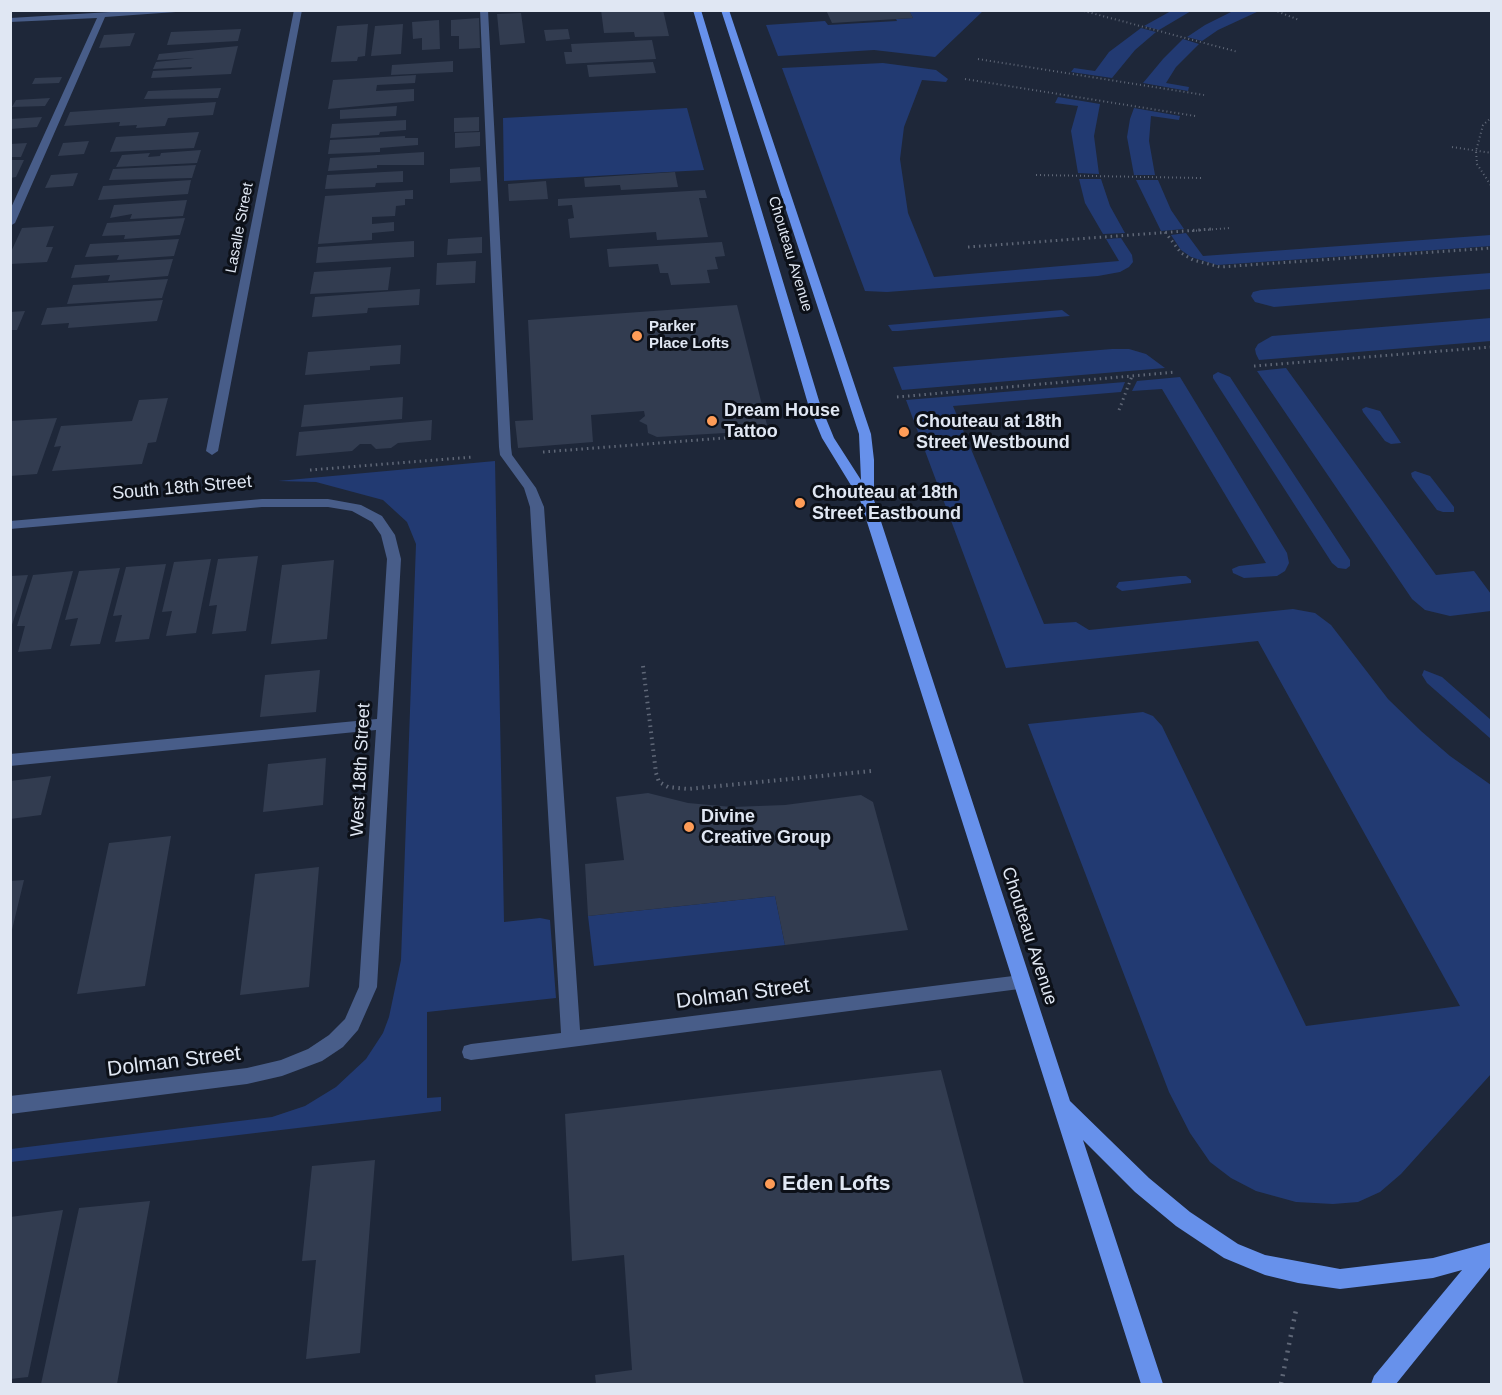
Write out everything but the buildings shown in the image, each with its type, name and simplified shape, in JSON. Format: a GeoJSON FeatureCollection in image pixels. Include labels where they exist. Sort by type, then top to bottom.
{"type":"FeatureCollection","features":[{"type":"Feature","properties":{"kind":"main road","name":"Chouteau Avenue"},"geometry":{"type":"LineString","coordinates":[[697,10],[818,414],[828,438],[867,500],[1152,1384]]}},
{"type":"Feature","properties":{"kind":"main road","name":"Chouteau Avenue"},"geometry":{"type":"LineString","coordinates":[[725,10],[865,434],[868,460],[867,500]]}},
{"type":"Feature","properties":{"kind":"main road"},"geometry":{"type":"LineString","coordinates":[[1060,1104],[1142,1185],[1183,1219],[1232,1251],[1265,1264],[1298,1274],[1340,1279],[1433,1268],[1491,1250]]}},
{"type":"Feature","properties":{"kind":"main road"},"geometry":{"type":"LineString","coordinates":[[1382,1384],[1491,1250]]}},
{"type":"Feature","properties":{"kind":"street"},"geometry":{"type":"LineString","coordinates":[[10,20],[200,10]]}},
{"type":"Feature","properties":{"kind":"street","name":"Lasalle Street"},"geometry":{"type":"LineString","coordinates":[[212,451],[298,10]]}},
{"type":"Feature","properties":{"kind":"street"},"geometry":{"type":"LineString","coordinates":[[484,10],[505,447],[506,455],[530,488],[537,507],[571,1038]]}},
{"type":"Feature","properties":{"kind":"street"},"geometry":{"type":"LineString","coordinates":[[10,223],[102,16]]}},
{"type":"Feature","properties":{"kind":"street","name":"South 18th Street"},"geometry":{"type":"LineString","coordinates":[[10,525],[291,502],[328,503],[356,508]]}},
{"type":"Feature","properties":{"kind":"street","name":"West 18th Street"},"geometry":{"type":"LineString","coordinates":[[336,1041],[352,1024],[368,987],[394,559],[388,535],[377,519],[356,508]]}},
{"type":"Feature","properties":{"kind":"street"},"geometry":{"type":"LineString","coordinates":[[10,760],[383,724]]}},
{"type":"Feature","properties":{"kind":"street","name":"Dolman Street"},"geometry":{"type":"LineString","coordinates":[[471,1052],[1021,982]]}},
{"type":"Feature","properties":{"kind":"street","name":"Dolman Street"},"geometry":{"type":"LineString","coordinates":[[10,1104],[247,1076],[304,1060],[336,1041]]}},
{"type":"Feature","properties":{"kind":"path"},"geometry":{"type":"LineString","coordinates":[[1080,10],[1238,52]]}},
{"type":"Feature","properties":{"kind":"path"},"geometry":{"type":"LineString","coordinates":[[1274,10],[1299,20]]}},
{"type":"Feature","properties":{"kind":"path"},"geometry":{"type":"LineString","coordinates":[[978,59],[1204,95]]}},
{"type":"Feature","properties":{"kind":"path"},"geometry":{"type":"LineString","coordinates":[[965,79],[1195,116]]}},
{"type":"Feature","properties":{"kind":"path"},"geometry":{"type":"LineString","coordinates":[[1491,117],[1483,125],[1476,151],[1477,164],[1491,187]]}},
{"type":"Feature","properties":{"kind":"path"},"geometry":{"type":"LineString","coordinates":[[1452,147],[1491,153]]}},
{"type":"Feature","properties":{"kind":"path"},"geometry":{"type":"LineString","coordinates":[[1036,175],[1201,178]]}},
{"type":"Feature","properties":{"kind":"path"},"geometry":{"type":"LineString","coordinates":[[968,247],[1230,228]]}},
{"type":"Feature","properties":{"kind":"path"},"geometry":{"type":"LineString","coordinates":[[1165,232],[1181,253],[1193,260],[1220,267],[1491,248]]}},
{"type":"Feature","properties":{"kind":"path"},"geometry":{"type":"LineString","coordinates":[[1254,366],[1491,347]]}},
{"type":"Feature","properties":{"kind":"path"},"geometry":{"type":"LineString","coordinates":[[897,397],[1176,372]]}},
{"type":"Feature","properties":{"kind":"path"},"geometry":{"type":"LineString","coordinates":[[1119,410],[1132,376]]}},
{"type":"Feature","properties":{"kind":"path"},"geometry":{"type":"LineString","coordinates":[[643,666],[656,773],[659,782],[668,787],[688,789],[872,771]]}},
{"type":"Feature","properties":{"kind":"path"},"geometry":{"type":"LineString","coordinates":[[1281,1384],[1296,1309]]}},
{"type":"Feature","properties":{"kind":"shaded area"},"geometry":{"type":"Polygon","coordinates":[[[1235,10],[1259,11],[1218,30],[1202,41],[1187,37],[1205,25],[1235,10]]]}},
{"type":"Feature","properties":{"kind":"shaded area"},"geometry":{"type":"Polygon","coordinates":[[[909,11],[983,11],[935,57],[874,50],[778,56],[766,25],[825,21],[828,25],[897,21],[896,19],[913,18],[909,11]]]}},
{"type":"Feature","properties":{"kind":"shaded area"},"geometry":{"type":"Polygon","coordinates":[[[1171,11],[1191,11],[1159,30],[1144,26],[1171,11]]]}},
{"type":"Feature","properties":{"kind":"shaded area"},"geometry":{"type":"Polygon","coordinates":[[[1141,28],[1156,32],[1135,50],[1112,78],[1071,72],[1074,68],[1095,71],[1109,52],[1141,28]]]}},
{"type":"Feature","properties":{"kind":"shaded area"},"geometry":{"type":"Polygon","coordinates":[[[1183,39],[1199,44],[1176,67],[1166,83],[1189,87],[1188,91],[1143,83],[1163,59],[1183,39]]]}},
{"type":"Feature","properties":{"kind":"shaded area"},"geometry":{"type":"Polygon","coordinates":[[[883,63],[936,70],[948,79],[946,82],[922,80],[904,127],[900,159],[908,213],[934,277],[1119,261],[1106,239],[1121,238],[1132,255],[1133,262],[1129,267],[1120,272],[1098,276],[887,292],[865,291],[782,68],[883,63]]]}},
{"type":"Feature","properties":{"kind":"shaded area"},"geometry":{"type":"Polygon","coordinates":[[[1058,97],[1100,104],[1094,136],[1099,174],[1078,173],[1071,131],[1078,106],[1055,103],[1058,97]]]}},
{"type":"Feature","properties":{"kind":"shaded area"},"geometry":{"type":"Polygon","coordinates":[[[687,108],[704,170],[504,181],[503,118],[687,108]]]}},
{"type":"Feature","properties":{"kind":"shaded area"},"geometry":{"type":"Polygon","coordinates":[[[1134,108],[1180,116],[1179,120],[1151,116],[1149,141],[1155,175],[1134,175],[1127,137],[1134,108]]]}},
{"type":"Feature","properties":{"kind":"shaded area"},"geometry":{"type":"Polygon","coordinates":[[[1079,179],[1101,179],[1110,206],[1125,233],[1103,234],[1085,203],[1079,179]]]}},
{"type":"Feature","properties":{"kind":"shaded area"},"geometry":{"type":"Polygon","coordinates":[[[1136,180],[1158,180],[1171,210],[1184,229],[1161,231],[1136,180]]]}},
{"type":"Feature","properties":{"kind":"shaded area"},"geometry":{"type":"Polygon","coordinates":[[[1186,233],[1203,256],[1491,235],[1492,246],[1217,265],[1191,257],[1181,250],[1171,235],[1186,233]]]}},
{"type":"Feature","properties":{"kind":"shaded area"},"geometry":{"type":"Polygon","coordinates":[[[1491,273],[1491,289],[1274,307],[1255,302],[1251,296],[1253,292],[1261,290],[1491,273]]]}},
{"type":"Feature","properties":{"kind":"shaded area"},"geometry":{"type":"Polygon","coordinates":[[[1062,310],[1070,316],[898,331],[892,331],[888,325],[1062,310]]]}},
{"type":"Feature","properties":{"kind":"shaded area"},"geometry":{"type":"Polygon","coordinates":[[[1491,318],[1491,341],[1259,360],[1255,349],[1258,344],[1272,336],[1491,318]]]}},
{"type":"Feature","properties":{"kind":"shaded area"},"geometry":{"type":"Polygon","coordinates":[[[1129,349],[1146,354],[1165,368],[902,390],[893,367],[1129,349]]]}},
{"type":"Feature","properties":{"kind":"shaded area"},"geometry":{"type":"Polygon","coordinates":[[[1286,368],[1436,575],[1474,571],[1491,594],[1491,611],[1450,616],[1425,610],[1412,599],[1257,371],[1286,368]]]}},
{"type":"Feature","properties":{"kind":"shaded area"},"geometry":{"type":"Polygon","coordinates":[[[1218,372],[1230,377],[1350,560],[1350,566],[1346,569],[1338,568],[1332,563],[1213,378],[1213,375],[1218,372]]]}},
{"type":"Feature","properties":{"kind":"shaded area"},"geometry":{"type":"Polygon","coordinates":[[[1180,377],[1287,553],[1289,563],[1285,571],[1277,576],[1244,578],[1233,573],[1232,569],[1239,566],[1266,563],[1162,389],[1132,391],[1137,381],[1180,377]]]}},
{"type":"Feature","properties":{"kind":"shaded area"},"geometry":{"type":"Polygon","coordinates":[[[1125,382],[1121,392],[953,406],[1044,624],[1076,622],[1089,630],[1293,609],[1315,613],[1331,625],[1388,699],[1450,756],[1491,785],[1491,1074],[1401,1174],[1380,1192],[1358,1202],[1333,1204],[1296,1202],[1256,1191],[1231,1178],[1210,1162],[1190,1133],[1169,1092],[1028,724],[1143,712],[1153,716],[1162,726],[1306,1026],[1460,1006],[1258,641],[1006,668],[906,400],[1125,382]]]}},
{"type":"Feature","properties":{"kind":"shaded area"},"geometry":{"type":"Polygon","coordinates":[[[1366,407],[1380,411],[1401,443],[1391,444],[1385,441],[1363,412],[1362,409],[1366,407]]]}},
{"type":"Feature","properties":{"kind":"shaded area"},"geometry":{"type":"Polygon","coordinates":[[[495,461],[504,922],[540,918],[550,920],[556,998],[427,1012],[427,1098],[441,1097],[441,1111],[11,1162],[11,1149],[272,1117],[305,1106],[336,1087],[366,1059],[383,1033],[389,1017],[401,960],[416,544],[407,522],[383,500],[316,482],[278,481],[495,461]]]}},
{"type":"Feature","properties":{"kind":"shaded area"},"geometry":{"type":"Polygon","coordinates":[[[1415,471],[1430,476],[1454,507],[1454,512],[1437,510],[1412,477],[1411,473],[1415,471]]]}},
{"type":"Feature","properties":{"kind":"shaded area"},"geometry":{"type":"Polygon","coordinates":[[[1186,576],[1191,583],[1122,591],[1116,587],[1119,582],[1186,576]]]}},
{"type":"Feature","properties":{"kind":"shaded area"},"geometry":{"type":"Polygon","coordinates":[[[1424,670],[1442,677],[1491,720],[1491,739],[1427,683],[1422,675],[1424,670]]]}},
{"type":"Feature","properties":{"kind":"shaded area"},"geometry":{"type":"Polygon","coordinates":[[[775,896],[785,945],[594,966],[588,916],[775,896]]]}},
{"type":"Feature","properties":{"kind":"place","name":"Parker Place Lofts"},"geometry":{"type":"Point","coordinates":[637,336]}},
{"type":"Feature","properties":{"kind":"place","name":"Dream House Tattoo"},"geometry":{"type":"Point","coordinates":[712,421]}},
{"type":"Feature","properties":{"kind":"place","name":"Chouteau at 18th Street Westbound"},"geometry":{"type":"Point","coordinates":[904,432]}},
{"type":"Feature","properties":{"kind":"place","name":"Chouteau at 18th Street Eastbound"},"geometry":{"type":"Point","coordinates":[800,503]}},
{"type":"Feature","properties":{"kind":"place","name":"Divine Creative Group"},"geometry":{"type":"Point","coordinates":[689,827]}},
{"type":"Feature","properties":{"kind":"place","name":"Eden Lofts"},"geometry":{"type":"Point","coordinates":[770,1184]}}]}
